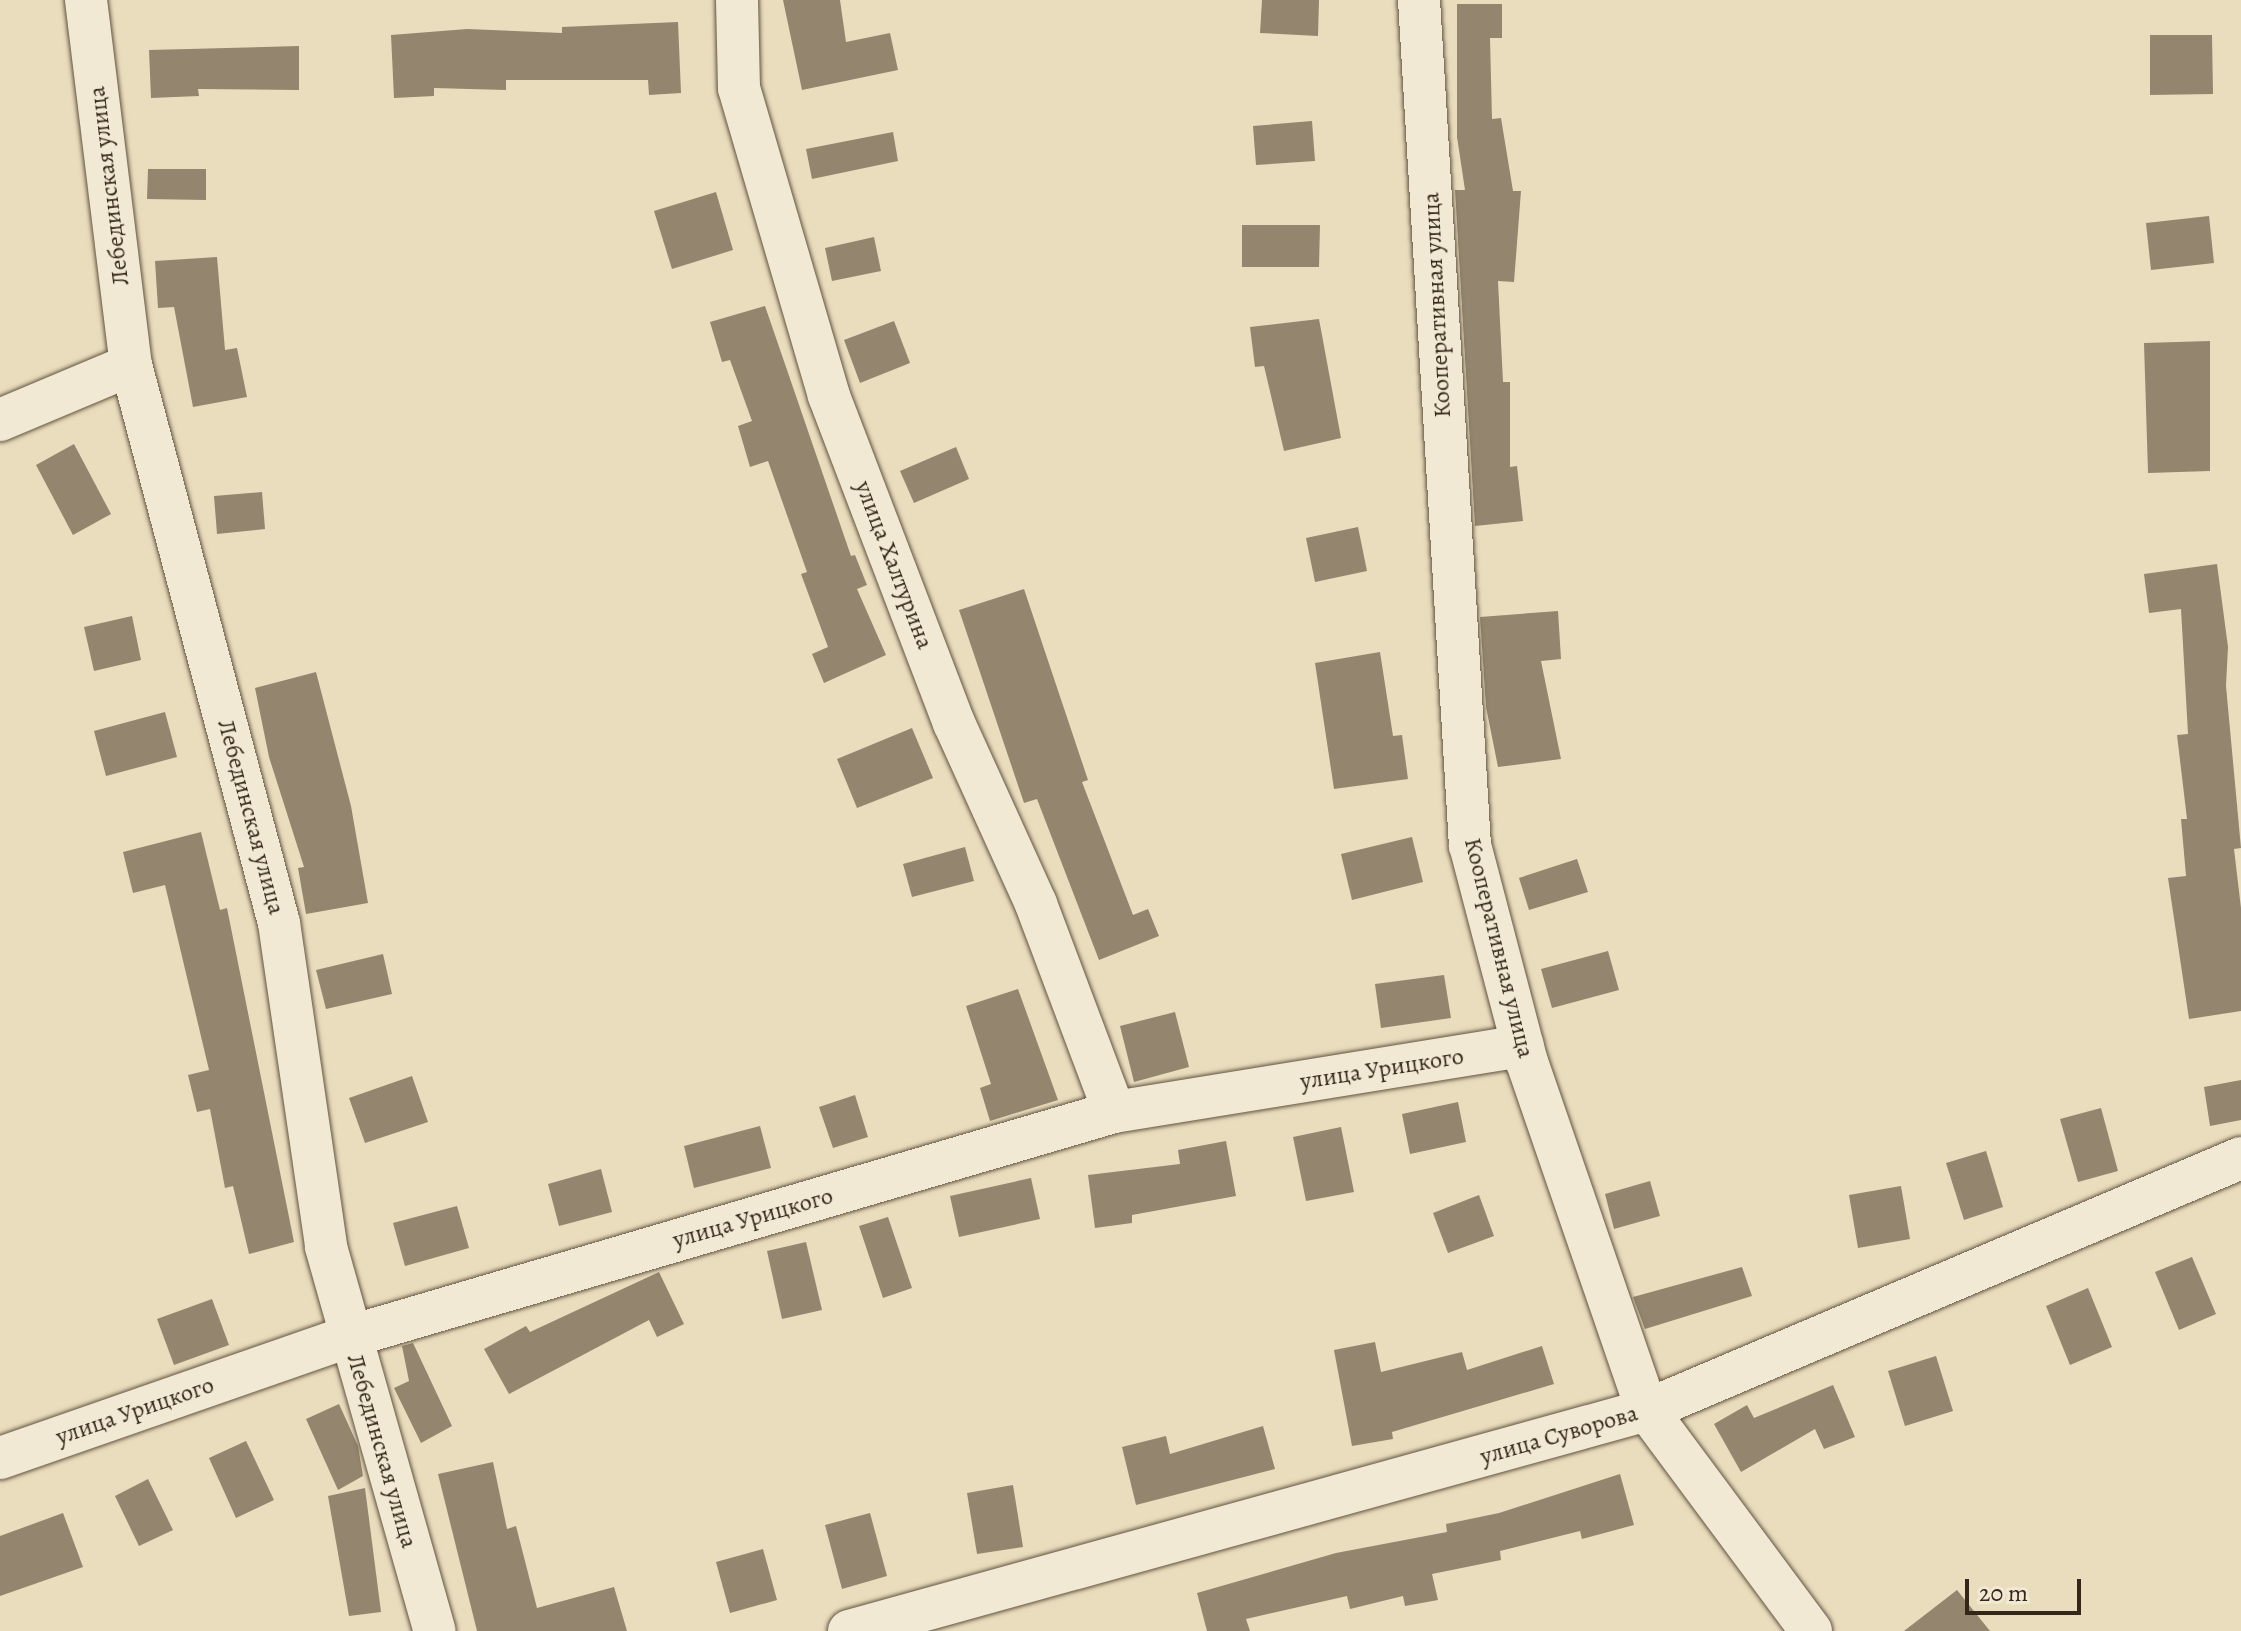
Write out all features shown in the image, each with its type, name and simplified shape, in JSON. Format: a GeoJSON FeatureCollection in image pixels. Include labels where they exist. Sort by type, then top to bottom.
{"type":"FeatureCollection","features":[{"type":"Feature","properties":{"kind":"street","name":"Лебединская улица"},"geometry":{"type":"LineString","coordinates":[[86,0],[131,365],[279,923],[326,1247],[348,1337],[435,1631]]}},
{"type":"Feature","properties":{"kind":"street","name":"улица Халтурина"},"geometry":{"type":"LineString","coordinates":[[737,0],[739,88],[829,396],[954,723],[1036,904],[1114,1112]]}},
{"type":"Feature","properties":{"kind":"street","name":"Кооперативная улица"},"geometry":{"type":"LineString","coordinates":[[1419,0],[1470,845],[1523,1046],[1647,1410],[1811,1631]]}},
{"type":"Feature","properties":{"kind":"street"},"geometry":{"type":"LineString","coordinates":[[0,420],[131,365]]}},
{"type":"Feature","properties":{"kind":"street","name":"улица Урицкого"},"geometry":{"type":"LineString","coordinates":[[0,1458],[348,1337],[1114,1112],[1523,1046]]}},
{"type":"Feature","properties":{"kind":"street","name":"улица Суворова"},"geometry":{"type":"LineString","coordinates":[[849,1631],[1647,1410],[2241,1158]]}},
{"type":"Feature","properties":{"kind":"building"},"geometry":{"type":"Polygon","coordinates":[[[783,0],[840,0],[846,42],[890,33],[898,70],[802,90],[783,0]]]}},
{"type":"Feature","properties":{"kind":"building"},"geometry":{"type":"Polygon","coordinates":[[[1262,0],[1319,0],[1318,36],[1260,33],[1262,0]]]}},
{"type":"Feature","properties":{"kind":"building"},"geometry":{"type":"Polygon","coordinates":[[[1457,4],[1502,4],[1502,38],[1490,38],[1492,119],[1501,118],[1513,191],[1521,191],[1514,282],[1498,281],[1503,382],[1510,382],[1510,467],[1517,466],[1523,521],[1475,526],[1455,190],[1465,190],[1457,137],[1457,4]]]}},
{"type":"Feature","properties":{"kind":"building"},"geometry":{"type":"Polygon","coordinates":[[[678,22],[681,93],[649,95],[648,80],[506,80],[506,90],[434,88],[434,96],[394,98],[391,35],[467,29],[562,33],[562,27],[678,22]]]}},
{"type":"Feature","properties":{"kind":"building"},"geometry":{"type":"Polygon","coordinates":[[[2150,35],[2212,35],[2213,94],[2150,95],[2150,35]]]}},
{"type":"Feature","properties":{"kind":"building"},"geometry":{"type":"Polygon","coordinates":[[[299,46],[299,90],[198,89],[199,96],[151,98],[149,50],[299,46]]]}},
{"type":"Feature","properties":{"kind":"building"},"geometry":{"type":"Polygon","coordinates":[[[1312,121],[1315,161],[1256,165],[1253,126],[1312,121]]]}},
{"type":"Feature","properties":{"kind":"building"},"geometry":{"type":"Polygon","coordinates":[[[893,132],[898,161],[812,179],[806,149],[893,132]]]}},
{"type":"Feature","properties":{"kind":"building"},"geometry":{"type":"Polygon","coordinates":[[[148,169],[206,169],[206,200],[147,199],[148,169]]]}},
{"type":"Feature","properties":{"kind":"building"},"geometry":{"type":"Polygon","coordinates":[[[716,192],[733,250],[672,269],[654,211],[716,192]]]}},
{"type":"Feature","properties":{"kind":"building"},"geometry":{"type":"Polygon","coordinates":[[[2209,216],[2214,263],[2151,270],[2146,223],[2209,216]]]}},
{"type":"Feature","properties":{"kind":"building"},"geometry":{"type":"Polygon","coordinates":[[[1242,225],[1320,225],[1319,267],[1242,267],[1242,225]]]}},
{"type":"Feature","properties":{"kind":"building"},"geometry":{"type":"Polygon","coordinates":[[[874,237],[881,271],[832,281],[825,248],[874,237]]]}},
{"type":"Feature","properties":{"kind":"building"},"geometry":{"type":"Polygon","coordinates":[[[217,257],[225,350],[237,348],[247,397],[193,407],[174,307],[158,308],[155,261],[217,257]]]}},
{"type":"Feature","properties":{"kind":"building"},"geometry":{"type":"Polygon","coordinates":[[[765,306],[851,556],[855,555],[867,585],[857,589],[886,655],[824,683],[812,654],[828,647],[801,574],[807,572],[768,461],[750,467],[738,426],[752,421],[730,360],[722,362],[710,322],[765,306]]]}},
{"type":"Feature","properties":{"kind":"building"},"geometry":{"type":"Polygon","coordinates":[[[1319,319],[1341,438],[1284,451],[1264,366],[1255,367],[1250,327],[1319,319]]]}},
{"type":"Feature","properties":{"kind":"building"},"geometry":{"type":"Polygon","coordinates":[[[894,321],[910,363],[860,383],[844,340],[894,321]]]}},
{"type":"Feature","properties":{"kind":"building"},"geometry":{"type":"Polygon","coordinates":[[[2210,341],[2210,471],[2148,473],[2144,343],[2210,341]]]}},
{"type":"Feature","properties":{"kind":"building"},"geometry":{"type":"Polygon","coordinates":[[[74,444],[111,514],[73,535],[36,465],[74,444]]]}},
{"type":"Feature","properties":{"kind":"building"},"geometry":{"type":"Polygon","coordinates":[[[956,447],[969,479],[914,503],[900,471],[956,447]]]}},
{"type":"Feature","properties":{"kind":"building"},"geometry":{"type":"Polygon","coordinates":[[[262,492],[265,529],[217,534],[214,496],[262,492]]]}},
{"type":"Feature","properties":{"kind":"building"},"geometry":{"type":"Polygon","coordinates":[[[1358,527],[1367,571],[1315,582],[1306,538],[1358,527]]]}},
{"type":"Feature","properties":{"kind":"building"},"geometry":{"type":"Polygon","coordinates":[[[2217,564],[2228,647],[2226,686],[2241,848],[2234,849],[2241,908],[2241,1011],[2189,1019],[2168,878],[2186,876],[2181,819],[2187,819],[2177,735],[2188,734],[2181,609],[2149,613],[2144,574],[2217,564]]]}},
{"type":"Feature","properties":{"kind":"building"},"geometry":{"type":"Polygon","coordinates":[[[1024,589],[1088,780],[1082,782],[1133,915],[1148,909],[1159,936],[1099,960],[1037,799],[1024,803],[959,610],[1024,589]]]}},
{"type":"Feature","properties":{"kind":"building"},"geometry":{"type":"Polygon","coordinates":[[[1558,611],[1561,659],[1541,661],[1561,759],[1498,767],[1486,707],[1480,617],[1558,611]]]}},
{"type":"Feature","properties":{"kind":"building"},"geometry":{"type":"Polygon","coordinates":[[[132,616],[141,660],[94,671],[84,627],[132,616]]]}},
{"type":"Feature","properties":{"kind":"building"},"geometry":{"type":"Polygon","coordinates":[[[1380,652],[1393,736],[1402,735],[1408,779],[1334,789],[1315,663],[1380,652]]]}},
{"type":"Feature","properties":{"kind":"building"},"geometry":{"type":"Polygon","coordinates":[[[316,672],[351,806],[368,903],[306,914],[298,868],[304,867],[269,757],[255,688],[316,672]]]}},
{"type":"Feature","properties":{"kind":"building"},"geometry":{"type":"Polygon","coordinates":[[[165,712],[177,757],[106,776],[94,731],[165,712]]]}},
{"type":"Feature","properties":{"kind":"building"},"geometry":{"type":"Polygon","coordinates":[[[912,728],[933,778],[857,808],[837,759],[912,728]]]}},
{"type":"Feature","properties":{"kind":"building"},"geometry":{"type":"Polygon","coordinates":[[[201,832],[220,910],[227,908],[294,1242],[249,1254],[233,1186],[225,1188],[210,1109],[197,1112],[188,1075],[209,1070],[165,885],[133,893],[123,852],[201,832]]]}},
{"type":"Feature","properties":{"kind":"building"},"geometry":{"type":"Polygon","coordinates":[[[1412,837],[1423,882],[1352,900],[1341,854],[1412,837]]]}},
{"type":"Feature","properties":{"kind":"building"},"geometry":{"type":"Polygon","coordinates":[[[965,847],[974,881],[912,897],[903,864],[965,847]]]}},
{"type":"Feature","properties":{"kind":"building"},"geometry":{"type":"Polygon","coordinates":[[[1577,859],[1588,892],[1529,910],[1519,878],[1577,859]]]}},
{"type":"Feature","properties":{"kind":"building"},"geometry":{"type":"Polygon","coordinates":[[[1608,951],[1619,990],[1552,1008],[1541,969],[1608,951]]]}},
{"type":"Feature","properties":{"kind":"building"},"geometry":{"type":"Polygon","coordinates":[[[383,954],[392,994],[326,1009],[316,970],[383,954]]]}},
{"type":"Feature","properties":{"kind":"building"},"geometry":{"type":"Polygon","coordinates":[[[1444,975],[1451,1018],[1381,1028],[1375,984],[1444,975]]]}},
{"type":"Feature","properties":{"kind":"building"},"geometry":{"type":"Polygon","coordinates":[[[1018,989],[1058,1100],[990,1121],[980,1088],[991,1084],[966,1006],[1018,989]]]}},
{"type":"Feature","properties":{"kind":"building"},"geometry":{"type":"Polygon","coordinates":[[[1175,1012],[1189,1067],[1134,1082],[1120,1026],[1175,1012]]]}},
{"type":"Feature","properties":{"kind":"building"},"geometry":{"type":"Polygon","coordinates":[[[412,1076],[428,1122],[365,1143],[349,1098],[412,1076]]]}},
{"type":"Feature","properties":{"kind":"building"},"geometry":{"type":"Polygon","coordinates":[[[2241,1080],[2241,1120],[2210,1126],[2204,1087],[2241,1080]]]}},
{"type":"Feature","properties":{"kind":"building"},"geometry":{"type":"Polygon","coordinates":[[[855,1095],[868,1137],[833,1148],[819,1107],[855,1095]]]}},
{"type":"Feature","properties":{"kind":"building"},"geometry":{"type":"Polygon","coordinates":[[[1458,1102],[1466,1142],[1410,1154],[1402,1114],[1458,1102]]]}},
{"type":"Feature","properties":{"kind":"building"},"geometry":{"type":"Polygon","coordinates":[[[2101,1108],[2118,1171],[2078,1182],[2060,1119],[2101,1108]]]}},
{"type":"Feature","properties":{"kind":"building"},"geometry":{"type":"Polygon","coordinates":[[[760,1126],[771,1168],[694,1188],[684,1146],[760,1126]]]}},
{"type":"Feature","properties":{"kind":"building"},"geometry":{"type":"Polygon","coordinates":[[[1341,1127],[1354,1192],[1306,1201],[1293,1137],[1341,1127]]]}},
{"type":"Feature","properties":{"kind":"building"},"geometry":{"type":"Polygon","coordinates":[[[1226,1141],[1236,1196],[1132,1215],[1132,1223],[1095,1228],[1088,1175],[1180,1164],[1178,1150],[1226,1141]]]}},
{"type":"Feature","properties":{"kind":"building"},"geometry":{"type":"Polygon","coordinates":[[[1986,1151],[2003,1207],[1964,1220],[1946,1163],[1986,1151]]]}},
{"type":"Feature","properties":{"kind":"building"},"geometry":{"type":"Polygon","coordinates":[[[601,1169],[612,1212],[559,1226],[548,1184],[601,1169]]]}},
{"type":"Feature","properties":{"kind":"building"},"geometry":{"type":"Polygon","coordinates":[[[1031,1178],[1040,1219],[959,1237],[950,1196],[1031,1178]]]}},
{"type":"Feature","properties":{"kind":"building"},"geometry":{"type":"Polygon","coordinates":[[[1650,1181],[1660,1216],[1614,1229],[1605,1194],[1650,1181]]]}},
{"type":"Feature","properties":{"kind":"building"},"geometry":{"type":"Polygon","coordinates":[[[1901,1186],[1910,1239],[1858,1248],[1849,1195],[1901,1186]]]}},
{"type":"Feature","properties":{"kind":"building"},"geometry":{"type":"Polygon","coordinates":[[[1479,1195],[1494,1236],[1448,1253],[1433,1213],[1479,1195]]]}},
{"type":"Feature","properties":{"kind":"building"},"geometry":{"type":"Polygon","coordinates":[[[457,1206],[469,1248],[405,1266],[393,1223],[457,1206]]]}},
{"type":"Feature","properties":{"kind":"building"},"geometry":{"type":"Polygon","coordinates":[[[888,1217],[912,1288],[883,1298],[859,1226],[888,1217]]]}},
{"type":"Feature","properties":{"kind":"building"},"geometry":{"type":"Polygon","coordinates":[[[806,1242],[822,1310],[782,1319],[767,1251],[806,1242]]]}},
{"type":"Feature","properties":{"kind":"building"},"geometry":{"type":"Polygon","coordinates":[[[2192,1257],[2216,1314],[2179,1330],[2155,1272],[2192,1257]]]}},
{"type":"Feature","properties":{"kind":"building"},"geometry":{"type":"Polygon","coordinates":[[[1742,1267],[1752,1296],[1645,1329],[1633,1297],[1742,1267]]]}},
{"type":"Feature","properties":{"kind":"building"},"geometry":{"type":"Polygon","coordinates":[[[659,1272],[684,1324],[657,1337],[649,1320],[509,1394],[484,1349],[526,1326],[530,1332],[659,1272]]]}},
{"type":"Feature","properties":{"kind":"building"},"geometry":{"type":"Polygon","coordinates":[[[2088,1288],[2112,1347],[2070,1365],[2046,1306],[2088,1288]]]}},
{"type":"Feature","properties":{"kind":"building"},"geometry":{"type":"Polygon","coordinates":[[[212,1299],[229,1345],[174,1365],[157,1319],[212,1299]]]}},
{"type":"Feature","properties":{"kind":"building"},"geometry":{"type":"Polygon","coordinates":[[[1375,1342],[1381,1372],[1462,1352],[1467,1370],[1542,1346],[1554,1384],[1392,1432],[1393,1439],[1352,1446],[1334,1350],[1375,1342]]]}},
{"type":"Feature","properties":{"kind":"building"},"geometry":{"type":"Polygon","coordinates":[[[413,1343],[452,1426],[421,1443],[394,1388],[409,1381],[402,1346],[413,1343]]]}},
{"type":"Feature","properties":{"kind":"building"},"geometry":{"type":"Polygon","coordinates":[[[1936,1356],[1953,1411],[1905,1426],[1888,1371],[1936,1356]]]}},
{"type":"Feature","properties":{"kind":"building"},"geometry":{"type":"Polygon","coordinates":[[[1833,1385],[1855,1437],[1824,1449],[1815,1429],[1741,1472],[1714,1424],[1747,1405],[1754,1418],[1833,1385]]]}},
{"type":"Feature","properties":{"kind":"building"},"geometry":{"type":"Polygon","coordinates":[[[339,1404],[358,1446],[363,1476],[338,1490],[306,1419],[339,1404]]]}},
{"type":"Feature","properties":{"kind":"building"},"geometry":{"type":"Polygon","coordinates":[[[1263,1426],[1275,1469],[1136,1505],[1122,1447],[1166,1436],[1170,1454],[1263,1426]]]}},
{"type":"Feature","properties":{"kind":"building"},"geometry":{"type":"Polygon","coordinates":[[[246,1441],[274,1500],[236,1518],[209,1458],[246,1441]]]}},
{"type":"Feature","properties":{"kind":"building"},"geometry":{"type":"Polygon","coordinates":[[[493,1462],[507,1529],[516,1526],[537,1608],[614,1587],[627,1631],[477,1631],[438,1474],[493,1462]]]}},
{"type":"Feature","properties":{"kind":"building"},"geometry":{"type":"Polygon","coordinates":[[[1620,1474],[1634,1525],[1582,1539],[1580,1531],[1500,1551],[1501,1560],[1432,1574],[1438,1600],[1405,1606],[1403,1596],[1350,1609],[1347,1596],[1246,1619],[1250,1631],[1207,1631],[1197,1593],[1336,1553],[1447,1532],[1446,1524],[1499,1513],[1620,1474]]]}},
{"type":"Feature","properties":{"kind":"building"},"geometry":{"type":"Polygon","coordinates":[[[148,1479],[173,1530],[139,1546],[115,1496],[148,1479]]]}},
{"type":"Feature","properties":{"kind":"building"},"geometry":{"type":"Polygon","coordinates":[[[1013,1485],[1023,1547],[977,1554],[967,1493],[1013,1485]]]}},
{"type":"Feature","properties":{"kind":"building"},"geometry":{"type":"Polygon","coordinates":[[[365,1488],[381,1612],[349,1616],[328,1496],[365,1488]]]}},
{"type":"Feature","properties":{"kind":"building"},"geometry":{"type":"Polygon","coordinates":[[[63,1513],[83,1567],[0,1596],[0,1536],[63,1513]]]}},
{"type":"Feature","properties":{"kind":"building"},"geometry":{"type":"Polygon","coordinates":[[[870,1513],[887,1576],[842,1589],[825,1525],[870,1513]]]}},
{"type":"Feature","properties":{"kind":"building"},"geometry":{"type":"Polygon","coordinates":[[[763,1549],[777,1600],[730,1613],[716,1562],[763,1549]]]}},
{"type":"Feature","properties":{"kind":"building"},"geometry":{"type":"Polygon","coordinates":[[[1957,1590],[1990,1631],[1904,1631],[1957,1590]]]}}]}
